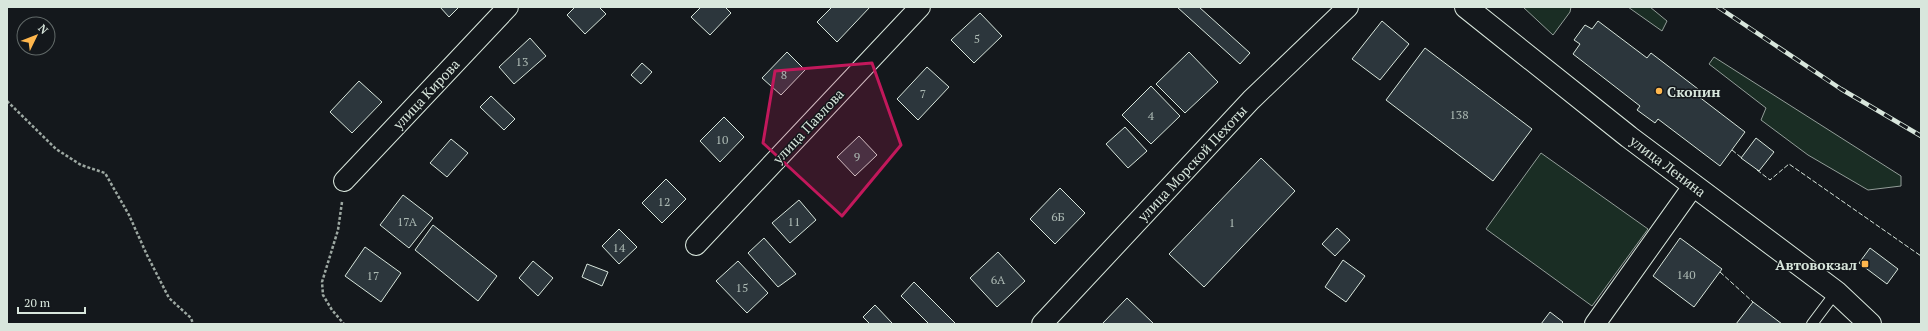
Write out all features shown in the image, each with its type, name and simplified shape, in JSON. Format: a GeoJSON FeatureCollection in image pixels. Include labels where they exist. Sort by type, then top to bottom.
{"type":"FeatureCollection","features":[{"type":"Feature","properties":{"kind":"street","name":"улица Кирова"},"geometry":{"type":"LineString","coordinates":[[344,181],[508,7]]}},
{"type":"Feature","properties":{"kind":"street","name":"улица Павлова"},"geometry":{"type":"LineString","coordinates":[[696,245],[920,7]]}},
{"type":"Feature","properties":{"kind":"street","name":"улица Морской Пехоты"},"geometry":{"type":"LineString","coordinates":[[1042,324],[1251,100],[1348,7]]}},
{"type":"Feature","properties":{"kind":"street","name":"улица Ленина"},"geometry":{"type":"LineString","coordinates":[[1466,7],[1629,137],[1836,292],[1870,324]]}},
{"type":"Feature","properties":{"kind":"street"},"geometry":{"type":"LineString","coordinates":[[1595,324],[1694,185]]}},
{"type":"Feature","properties":{"kind":"lane"},"geometry":{"type":"LineString","coordinates":[[1812,324],[1836,292]]}},
{"type":"Feature","properties":{"kind":"path"},"geometry":{"type":"LineString","coordinates":[[7,101],[56,149],[81,165],[105,173],[129,214],[168,298],[191,318],[193,324]]}},
{"type":"Feature","properties":{"kind":"path"},"geometry":{"type":"LineString","coordinates":[[344,181],[338,230],[322,282],[323,296],[344,324]]}},
{"type":"Feature","properties":{"kind":"highlighted area"},"geometry":{"type":"Polygon","coordinates":[[[872,63],[901,145],[842,216],[763,143],[775,71],[872,63]]]}},
{"type":"Feature","properties":{"kind":"green space"},"geometry":{"type":"Polygon","coordinates":[[[1523,7],[1571,7],[1570,12],[1553,35],[1523,7]]]}},
{"type":"Feature","properties":{"kind":"green space"},"geometry":{"type":"Polygon","coordinates":[[[1628,7],[1650,7],[1667,21],[1662,31],[1628,7]]]}},
{"type":"Feature","properties":{"kind":"green space"},"geometry":{"type":"Polygon","coordinates":[[[1714,57],[1901,176],[1901,186],[1868,190],[1808,155],[1761,120],[1766,108],[1709,64],[1714,57]]]}},
{"type":"Feature","properties":{"kind":"green space"},"geometry":{"type":"Polygon","coordinates":[[[1541,153],[1648,229],[1592,306],[1486,229],[1541,153]]]}},
{"type":"Feature","properties":{"kind":"building"},"geometry":{"type":"Polygon","coordinates":[[[440,7],[459,7],[449,17],[440,7]]]}},
{"type":"Feature","properties":{"kind":"building"},"geometry":{"type":"Polygon","coordinates":[[[575,7],[599,7],[606,14],[585,34],[567,15],[575,7]]]}},
{"type":"Feature","properties":{"kind":"building"},"geometry":{"type":"Polygon","coordinates":[[[701,7],[725,7],[731,13],[710,35],[691,17],[701,7]]]}},
{"type":"Feature","properties":{"kind":"building"},"geometry":{"type":"Polygon","coordinates":[[[832,7],[870,7],[837,42],[817,22],[832,7]]]}},
{"type":"Feature","properties":{"kind":"building"},"geometry":{"type":"Polygon","coordinates":[[[1177,7],[1199,7],[1250,53],[1240,64],[1177,7]]]}},
{"type":"Feature","properties":{"kind":"building"},"geometry":{"type":"Polygon","coordinates":[[[980,13],[1002,36],[974,63],[951,40],[980,13]]]}},
{"type":"Feature","properties":{"kind":"building"},"geometry":{"type":"Polygon","coordinates":[[[1382,21],[1409,44],[1380,80],[1352,59],[1382,21]]]}},
{"type":"Feature","properties":{"kind":"building","name":"Скопин"},"geometry":{"type":"Polygon","coordinates":[[[1598,21],[1647,58],[1651,53],[1698,89],[1694,93],[1745,132],[1720,166],[1658,119],[1655,123],[1637,110],[1640,106],[1573,54],[1580,44],[1574,40],[1585,25],[1592,29],[1598,21]]]}},
{"type":"Feature","properties":{"kind":"building"},"geometry":{"type":"Polygon","coordinates":[[[530,38],[546,56],[514,84],[499,67],[530,38]]]}},
{"type":"Feature","properties":{"kind":"building"},"geometry":{"type":"Polygon","coordinates":[[[1425,48],[1532,129],[1493,181],[1386,100],[1425,48]]]}},
{"type":"Feature","properties":{"kind":"building"},"geometry":{"type":"Polygon","coordinates":[[[787,52],[805,70],[781,95],[762,78],[787,52]]]}},
{"type":"Feature","properties":{"kind":"building"},"geometry":{"type":"Polygon","coordinates":[[[1189,52],[1218,82],[1185,113],[1156,84],[1189,52]]]}},
{"type":"Feature","properties":{"kind":"building"},"geometry":{"type":"Polygon","coordinates":[[[642,63],[652,72],[641,84],[631,75],[642,63]]]}},
{"type":"Feature","properties":{"kind":"building"},"geometry":{"type":"Polygon","coordinates":[[[927,67],[949,87],[918,120],[897,99],[927,67]]]}},
{"type":"Feature","properties":{"kind":"building"},"geometry":{"type":"Polygon","coordinates":[[[359,81],[382,102],[352,133],[330,112],[359,81]]]}},
{"type":"Feature","properties":{"kind":"building"},"geometry":{"type":"Polygon","coordinates":[[[1151,86],[1180,116],[1151,144],[1122,115],[1151,86]]]}},
{"type":"Feature","properties":{"kind":"building"},"geometry":{"type":"Polygon","coordinates":[[[491,96],[515,119],[504,130],[480,107],[491,96]]]}},
{"type":"Feature","properties":{"kind":"building"},"geometry":{"type":"Polygon","coordinates":[[[724,117],[744,137],[720,162],[700,141],[724,117]]]}},
{"type":"Feature","properties":{"kind":"building"},"geometry":{"type":"Polygon","coordinates":[[[1125,127],[1147,151],[1128,168],[1106,144],[1125,127]]]}},
{"type":"Feature","properties":{"kind":"building"},"geometry":{"type":"Polygon","coordinates":[[[859,136],[877,155],[855,176],[837,157],[859,136]]]}},
{"type":"Feature","properties":{"kind":"building"},"geometry":{"type":"Polygon","coordinates":[[[1756,138],[1774,152],[1759,171],[1741,158],[1756,138]]]}},
{"type":"Feature","properties":{"kind":"building"},"geometry":{"type":"Polygon","coordinates":[[[451,139],[468,153],[447,177],[430,163],[451,139]]]}},
{"type":"Feature","properties":{"kind":"building"},"geometry":{"type":"Polygon","coordinates":[[[1261,158],[1295,191],[1204,287],[1169,254],[1261,158]]]}},
{"type":"Feature","properties":{"kind":"building"},"geometry":{"type":"Polygon","coordinates":[[[666,179],[686,199],[662,223],[642,203],[666,179]]]}},
{"type":"Feature","properties":{"kind":"building"},"geometry":{"type":"Polygon","coordinates":[[[1060,188],[1085,213],[1055,244],[1030,219],[1060,188]]]}},
{"type":"Feature","properties":{"kind":"building"},"geometry":{"type":"Polygon","coordinates":[[[403,195],[433,218],[409,248],[380,225],[403,195]]]}},
{"type":"Feature","properties":{"kind":"building"},"geometry":{"type":"Polygon","coordinates":[[[799,200],[816,220],[790,243],[772,223],[799,200]]]}},
{"type":"Feature","properties":{"kind":"building"},"geometry":{"type":"Polygon","coordinates":[[[433,225],[497,276],[478,301],[415,250],[433,225]]]}},
{"type":"Feature","properties":{"kind":"building"},"geometry":{"type":"Polygon","coordinates":[[[1337,228],[1350,240],[1335,256],[1322,244],[1337,228]]]}},
{"type":"Feature","properties":{"kind":"building"},"geometry":{"type":"Polygon","coordinates":[[[619,229],[637,247],[619,264],[602,246],[619,229]]]}},
{"type":"Feature","properties":{"kind":"building"},"geometry":{"type":"Polygon","coordinates":[[[764,238],[796,274],[778,287],[748,253],[764,238]]]}},
{"type":"Feature","properties":{"kind":"building"},"geometry":{"type":"Polygon","coordinates":[[[1680,238],[1722,269],[1694,307],[1653,276],[1680,238]]]}},
{"type":"Feature","properties":{"kind":"building"},"geometry":{"type":"Polygon","coordinates":[[[365,247],[401,273],[381,302],[345,276],[365,247]]]}},
{"type":"Feature","properties":{"kind":"building"},"geometry":{"type":"Polygon","coordinates":[[[1870,248],[1898,269],[1887,284],[1859,263],[1870,248]]]}},
{"type":"Feature","properties":{"kind":"building"},"geometry":{"type":"Polygon","coordinates":[[[998,252],[1025,281],[997,307],[970,278],[998,252]]]}},
{"type":"Feature","properties":{"kind":"building"},"geometry":{"type":"Polygon","coordinates":[[[1343,260],[1365,276],[1346,302],[1325,287],[1343,260]]]}},
{"type":"Feature","properties":{"kind":"building"},"geometry":{"type":"Polygon","coordinates":[[[533,261],[553,278],[538,296],[519,278],[533,261]]]}},
{"type":"Feature","properties":{"kind":"building"},"geometry":{"type":"Polygon","coordinates":[[[738,261],[768,293],[747,313],[716,281],[738,261]]]}},
{"type":"Feature","properties":{"kind":"building"},"geometry":{"type":"Polygon","coordinates":[[[587,264],[608,272],[602,286],[582,277],[587,264]]]}},
{"type":"Feature","properties":{"kind":"building"},"geometry":{"type":"Polygon","coordinates":[[[914,282],[956,324],[929,324],[901,296],[914,282]]]}},
{"type":"Feature","properties":{"kind":"building"},"geometry":{"type":"Polygon","coordinates":[[[1127,298],[1154,324],[1102,324],[1127,298]]]}},
{"type":"Feature","properties":{"kind":"building"},"geometry":{"type":"Polygon","coordinates":[[[1753,302],[1782,324],[1736,324],[1753,302]]]}},
{"type":"Feature","properties":{"kind":"building"},"geometry":{"type":"Polygon","coordinates":[[[875,305],[892,323],[870,324],[863,317],[875,305]]]}},
{"type":"Feature","properties":{"kind":"building"},"geometry":{"type":"Polygon","coordinates":[[[1550,312],[1563,322],[1561,324],[1541,324],[1550,312]]]}},
{"type":"Feature","properties":{"kind":"railway"},"geometry":{"type":"LineString","coordinates":[[1718,7],[1841,89],[1921,136]]}},
{"type":"Feature","properties":{"kind":"fence"},"geometry":{"type":"LineString","coordinates":[[1732,150],[1743,159]]}},
{"type":"Feature","properties":{"kind":"fence"},"geometry":{"type":"LineString","coordinates":[[1757,170],[1770,180],[1789,164],[1921,256]]}},
{"type":"Feature","properties":{"kind":"fence"},"geometry":{"type":"LineString","coordinates":[[1720,272],[1753,302]]}},
{"type":"Feature","properties":{"kind":"place","name":"Скопин"},"geometry":{"type":"Point","coordinates":[1659,91]}},
{"type":"Feature","properties":{"kind":"place","name":"Автовокзал"},"geometry":{"type":"Point","coordinates":[1865,264]}}]}
